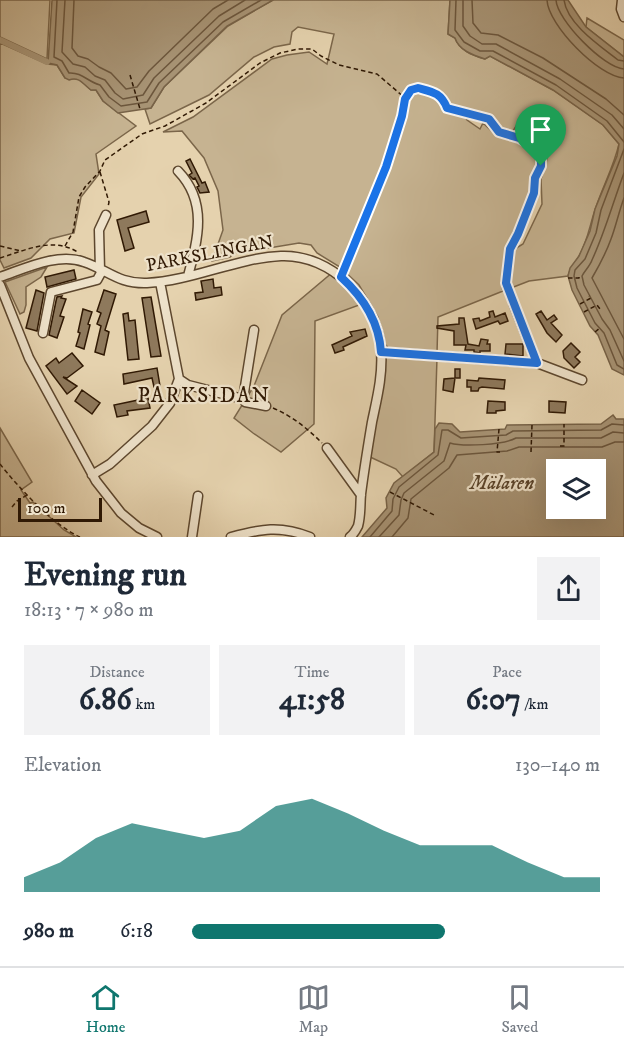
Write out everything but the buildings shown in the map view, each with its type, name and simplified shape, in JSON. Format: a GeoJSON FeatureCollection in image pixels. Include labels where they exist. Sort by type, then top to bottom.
{"type":"FeatureCollection","features":[{"type":"Feature","properties":{"kind":"street"},"geometry":{"type":"LineString","coordinates":[[622,0],[621,9],[624,17]]}},
{"type":"Feature","properties":{"kind":"street"},"geometry":{"type":"LineString","coordinates":[[178,171],[187,180],[193,192],[199,222],[197,241],[188,276]]}},
{"type":"Feature","properties":{"kind":"street"},"geometry":{"type":"LineString","coordinates":[[43,333],[51,292],[97,280],[101,270],[99,230],[106,215]]}},
{"type":"Feature","properties":{"kind":"street","name":"PARKSLINGAN"},"geometry":{"type":"LineString","coordinates":[[0,277],[66,259],[85,262],[126,282],[160,282],[252,260],[285,256],[322,264],[341,277],[352,286],[372,314],[381,352],[380,384],[357,526],[350,537]]}},
{"type":"Feature","properties":{"kind":"street"},"geometry":{"type":"LineString","coordinates":[[92,475],[110,464],[152,426],[170,403],[179,380],[160,282]]}},
{"type":"Feature","properties":{"kind":"street"},"geometry":{"type":"LineString","coordinates":[[0,285],[30,358],[92,475],[121,513],[139,528],[157,537]]}},
{"type":"Feature","properties":{"kind":"street"},"geometry":{"type":"LineString","coordinates":[[514,305],[537,363]]}},
{"type":"Feature","properties":{"kind":"street"},"geometry":{"type":"LineString","coordinates":[[243,399],[254,330]]}},
{"type":"Feature","properties":{"kind":"street"},"geometry":{"type":"LineString","coordinates":[[381,352],[537,363],[582,380]]}},
{"type":"Feature","properties":{"kind":"street"},"geometry":{"type":"LineString","coordinates":[[179,380],[188,385],[266,406]]}},
{"type":"Feature","properties":{"kind":"street"},"geometry":{"type":"LineString","coordinates":[[327,448],[361,495]]}},
{"type":"Feature","properties":{"kind":"street"},"geometry":{"type":"LineString","coordinates":[[192,537],[198,496]]}},
{"type":"Feature","properties":{"kind":"street"},"geometry":{"type":"LineString","coordinates":[[231,537],[265,529],[292,530],[310,537]]}},
{"type":"Feature","properties":{"kind":"path"},"geometry":{"type":"LineString","coordinates":[[65,246],[73,232],[79,197],[100,171],[105,160],[142,134],[165,126],[206,103],[260,63],[280,53],[312,49],[339,65],[378,74],[405,99]]}},
{"type":"Feature","properties":{"kind":"path"},"geometry":{"type":"LineString","coordinates":[[130,75],[140,110]]}},
{"type":"Feature","properties":{"kind":"path"},"geometry":{"type":"LineString","coordinates":[[341,277],[386,167],[405,99],[411,90],[418,88],[438,93],[447,108],[489,119],[499,132],[528,143],[537,150],[541,158],[541,166],[535,178],[534,193],[510,249],[507,264],[506,283],[514,305]]}},
{"type":"Feature","properties":{"kind":"path"},"geometry":{"type":"LineString","coordinates":[[100,171],[109,202],[106,215]]}},
{"type":"Feature","properties":{"kind":"path"},"geometry":{"type":"LineString","coordinates":[[0,258],[52,244],[65,246],[84,256]]}},
{"type":"Feature","properties":{"kind":"path"},"geometry":{"type":"LineString","coordinates":[[0,246],[22,251]]}},
{"type":"Feature","properties":{"kind":"path"},"geometry":{"type":"LineString","coordinates":[[568,278],[579,278],[579,276]]}},
{"type":"Feature","properties":{"kind":"path"},"geometry":{"type":"LineString","coordinates":[[580,304],[591,298],[589,296]]}},
{"type":"Feature","properties":{"kind":"path"},"geometry":{"type":"LineString","coordinates":[[584,312],[597,305],[600,309]]}},
{"type":"Feature","properties":{"kind":"path"},"geometry":{"type":"LineString","coordinates":[[595,332],[600,328]]}},
{"type":"Feature","properties":{"kind":"path"},"geometry":{"type":"LineString","coordinates":[[266,406],[296,421],[327,448]]}},
{"type":"Feature","properties":{"kind":"path"},"geometry":{"type":"LineString","coordinates":[[532,424],[531,452],[533,452]]}},
{"type":"Feature","properties":{"kind":"path"},"geometry":{"type":"LineString","coordinates":[[560,446],[564,446],[564,424]]}},
{"type":"Feature","properties":{"kind":"path"},"geometry":{"type":"LineString","coordinates":[[499,429],[497,452],[500,452]]}},
{"type":"Feature","properties":{"kind":"path"},"geometry":{"type":"LineString","coordinates":[[0,464],[27,495],[64,528],[80,537]]}},
{"type":"Feature","properties":{"kind":"path"},"geometry":{"type":"LineString","coordinates":[[390,492],[436,516]]}},
{"type":"Feature","properties":{"kind":"path"},"geometry":{"type":"LineString","coordinates":[[12,507],[27,495]]}},
{"type":"Feature","properties":{"kind":"shaded area"},"geometry":{"type":"Polygon","coordinates":[[[0,0],[50,0],[47,59],[0,37],[0,0]]]}},
{"type":"Feature","properties":{"kind":"shaded area"},"geometry":{"type":"Polygon","coordinates":[[[273,0],[450,0],[448,34],[455,38],[463,49],[485,59],[490,56],[553,90],[603,125],[619,144],[585,244],[568,276],[529,281],[511,288],[508,282],[513,250],[523,244],[542,204],[541,179],[548,148],[542,128],[534,121],[518,123],[513,131],[506,130],[498,127],[492,118],[461,109],[467,120],[480,129],[483,123],[497,136],[525,145],[537,154],[538,163],[531,179],[532,194],[507,247],[501,283],[503,291],[438,317],[437,353],[390,350],[385,344],[378,317],[359,285],[340,267],[317,253],[311,245],[299,243],[257,250],[255,248],[212,261],[223,230],[218,191],[204,158],[182,131],[163,132],[193,117],[272,59],[309,52],[327,64],[334,34],[298,27],[292,32],[290,44],[274,47],[254,57],[209,95],[150,124],[145,109],[151,108],[164,87],[228,26],[273,0]]]}},
{"type":"Feature","properties":{"kind":"shaded area"},"geometry":{"type":"Polygon","coordinates":[[[587,18],[624,40],[624,57],[586,27],[587,18]]]}},
{"type":"Feature","properties":{"kind":"shaded area"},"geometry":{"type":"Polygon","coordinates":[[[0,43],[47,64],[57,65],[65,78],[79,79],[91,90],[96,90],[103,101],[136,126],[96,154],[99,174],[81,197],[74,233],[50,239],[31,258],[4,268],[0,260],[0,43]]]}},
{"type":"Feature","properties":{"kind":"shaded area"},"geometry":{"type":"Polygon","coordinates":[[[47,267],[41,277],[26,287],[26,305],[24,312],[20,314],[5,282],[47,267]]]}},
{"type":"Feature","properties":{"kind":"shaded area"},"geometry":{"type":"Polygon","coordinates":[[[333,272],[362,304],[315,321],[314,424],[281,452],[234,418],[254,386],[282,315],[333,272]]]}},
{"type":"Feature","properties":{"kind":"shaded area"},"geometry":{"type":"Polygon","coordinates":[[[387,356],[437,358],[434,452],[403,477],[396,469],[368,456],[382,363],[387,356]]]}},
{"type":"Feature","properties":{"kind":"shaded area"},"geometry":{"type":"Polygon","coordinates":[[[0,428],[32,482],[21,490],[30,503],[33,502],[64,530],[76,537],[0,537],[0,428]]]}},
{"type":"Feature","properties":{"kind":"water"},"geometry":{"type":"Polygon","coordinates":[[[52,0],[273,0],[227,26],[164,87],[151,108],[118,113],[103,101],[96,90],[91,90],[78,80],[65,78],[57,65],[48,63],[52,0]]]}},
{"type":"Feature","properties":{"kind":"water"},"geometry":{"type":"Polygon","coordinates":[[[450,0],[568,0],[586,27],[624,57],[624,375],[612,369],[598,335],[590,326],[572,290],[568,276],[590,231],[595,209],[617,156],[619,144],[603,125],[553,90],[490,56],[485,59],[463,49],[455,38],[448,34],[450,0]]]}},
{"type":"Feature","properties":{"kind":"water","name":"Mälaren"},"geometry":{"type":"Polygon","coordinates":[[[613,415],[616,419],[624,419],[624,537],[362,537],[387,508],[386,498],[394,483],[434,452],[435,429],[439,423],[452,424],[460,432],[505,429],[507,425],[601,424],[613,415]]]}},
{"type":"Feature","properties":{"kind":"waterway"},"geometry":{"type":"LineString","coordinates":[[0,40],[47,62]]}},
{"type":"Feature","properties":{"kind":"district","name":"PARKSIDAN"},"geometry":{"type":"Point","coordinates":[204,396]}},
{"type":"Feature","properties":{"kind":"route"},"geometry":{"type":"LineString","coordinates":[[418,88],[438,93],[447,108],[489,119],[499,132],[519,138],[537,150],[541,158],[541,166],[535,178],[534,193],[510,249],[506,283],[537,363],[381,352],[372,314],[364,306],[352,286],[341,277],[386,167],[405,99],[411,90],[418,88]]}}]}
